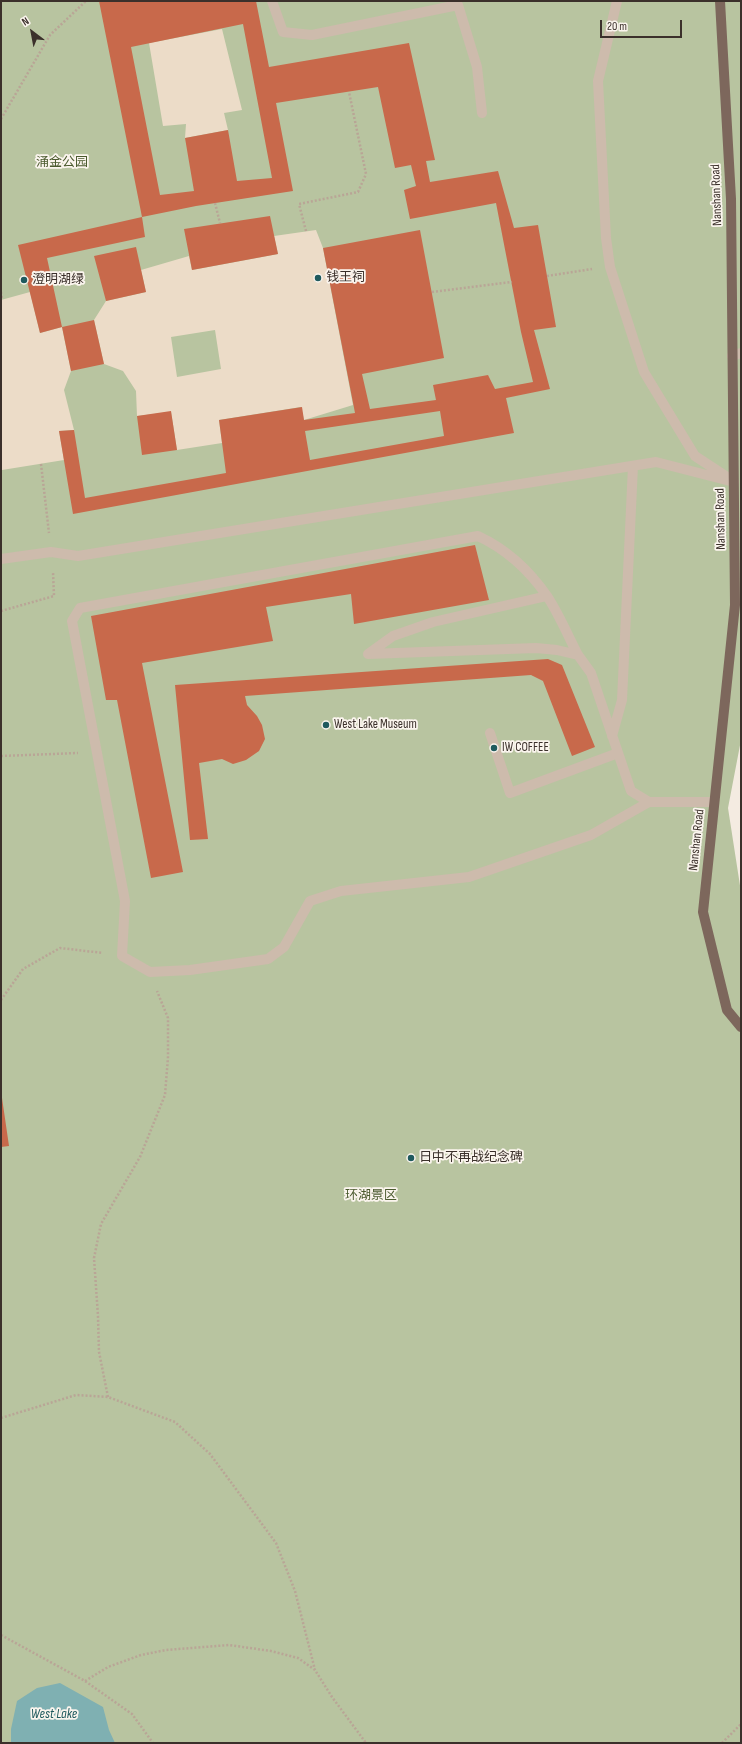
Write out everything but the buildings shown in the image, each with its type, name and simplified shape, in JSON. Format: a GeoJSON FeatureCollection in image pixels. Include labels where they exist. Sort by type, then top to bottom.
{"type":"FeatureCollection","features":[{"type":"Feature","properties":{"kind":"main road","name":"Nanshan Road"},"geometry":{"type":"LineString","coordinates":[[720,1],[731,199],[737,354],[734,482],[735,605],[703,912],[727,1010],[741,1027]]}},
{"type":"Feature","properties":{"kind":"lane"},"geometry":{"type":"LineString","coordinates":[[272,1],[283,32],[312,35],[458,5],[477,67],[482,113]]}},
{"type":"Feature","properties":{"kind":"lane"},"geometry":{"type":"LineString","coordinates":[[618,1],[598,81],[606,238],[610,267],[644,372],[695,456],[734,482]]}},
{"type":"Feature","properties":{"kind":"lane"},"geometry":{"type":"LineString","coordinates":[[1,559],[51,552],[78,556],[656,462],[734,482]]}},
{"type":"Feature","properties":{"kind":"lane"},"geometry":{"type":"LineString","coordinates":[[612,736],[622,700],[632,466]]}},
{"type":"Feature","properties":{"kind":"lane"},"geometry":{"type":"LineString","coordinates":[[649,802],[631,791],[591,673],[578,655],[547,596],[521,565],[496,545],[478,536],[80,608],[72,621],[125,901],[122,956],[150,972],[190,970],[268,959],[284,947],[310,901],[341,891],[469,877],[591,835],[649,802],[714,802]]}},
{"type":"Feature","properties":{"kind":"lane"},"geometry":{"type":"LineString","coordinates":[[547,596],[433,622],[393,636],[368,654],[536,648],[557,650],[578,655]]}},
{"type":"Feature","properties":{"kind":"lane"},"geometry":{"type":"LineString","coordinates":[[490,733],[510,792],[618,753]]}},
{"type":"Feature","properties":{"kind":"path"},"geometry":{"type":"LineString","coordinates":[[1,119],[50,36],[86,1]]}},
{"type":"Feature","properties":{"kind":"path"},"geometry":{"type":"LineString","coordinates":[[306,231],[299,204],[358,192],[366,174],[349,92]]}},
{"type":"Feature","properties":{"kind":"path"},"geometry":{"type":"LineString","coordinates":[[215,203],[220,223]]}},
{"type":"Feature","properties":{"kind":"path"},"geometry":{"type":"LineString","coordinates":[[547,276],[610,267]]}},
{"type":"Feature","properties":{"kind":"path"},"geometry":{"type":"LineString","coordinates":[[432,292],[512,282]]}},
{"type":"Feature","properties":{"kind":"path"},"geometry":{"type":"LineString","coordinates":[[1,292],[2,299]]}},
{"type":"Feature","properties":{"kind":"path"},"geometry":{"type":"LineString","coordinates":[[1,756],[97,752]]}},
{"type":"Feature","properties":{"kind":"path"},"geometry":{"type":"LineString","coordinates":[[1,1000],[23,969],[60,948],[122,956]]}},
{"type":"Feature","properties":{"kind":"path"},"geometry":{"type":"LineString","coordinates":[[108,1397],[99,1352],[94,1258],[101,1224],[140,1157],[165,1095],[168,1057],[168,1018],[150,972]]}},
{"type":"Feature","properties":{"kind":"path"},"geometry":{"type":"LineString","coordinates":[[1,1418],[76,1395],[108,1397],[175,1422],[210,1454],[276,1542],[295,1591],[315,1670],[332,1697],[366,1743]]}},
{"type":"Feature","properties":{"kind":"path"},"geometry":{"type":"LineString","coordinates":[[1,1636],[85,1681],[132,1714],[153,1743]]}},
{"type":"Feature","properties":{"kind":"path"},"geometry":{"type":"LineString","coordinates":[[85,1681],[108,1667],[141,1655],[193,1647],[229,1645],[271,1651],[298,1658],[315,1670]]}},
{"type":"Feature","properties":{"kind":"path"},"geometry":{"type":"LineString","coordinates":[[722,1743],[741,1724]]}},
{"type":"Feature","properties":{"kind":"green space","name":"环湖景区"},"geometry":{"type":"Polygon","coordinates":[[[1,1],[741,1],[741,740],[728,808],[741,892],[741,1743],[1,1743],[1,1]]]}},
{"type":"Feature","properties":{"kind":"shaded area"},"geometry":{"type":"Polygon","coordinates":[[[222,29],[242,110],[224,113],[228,130],[185,138],[186,124],[163,126],[149,43],[222,29]]]}},
{"type":"Feature","properties":{"kind":"shaded area"},"geometry":{"type":"Polygon","coordinates":[[[316,230],[323,248],[353,405],[304,420],[301,407],[219,420],[222,443],[177,450],[171,412],[137,416],[136,391],[123,371],[104,364],[94,320],[106,301],[146,292],[141,270],[189,256],[192,270],[278,254],[274,236],[316,230]],[[215,330],[171,337],[177,377],[221,369],[215,330]]]}},
{"type":"Feature","properties":{"kind":"shaded area"},"geometry":{"type":"Polygon","coordinates":[[[30,292],[40,333],[62,327],[71,371],[64,390],[74,430],[59,431],[64,460],[2,470],[1,300],[30,292]]]}},
{"type":"Feature","properties":{"kind":"water","name":"West Lake"},"geometry":{"type":"Polygon","coordinates":[[[60,1683],[103,1707],[109,1730],[115,1743],[11,1743],[11,1729],[17,1701],[37,1688],[60,1683]]]}},
{"type":"Feature","properties":{"kind":"place","name":"钱王祠"},"geometry":{"type":"Point","coordinates":[318,278]}},
{"type":"Feature","properties":{"kind":"place","name":"澄明湖绿"},"geometry":{"type":"Point","coordinates":[24,280]}},
{"type":"Feature","properties":{"kind":"place","name":"West Lake Museum"},"geometry":{"type":"Point","coordinates":[326,725]}},
{"type":"Feature","properties":{"kind":"place","name":"IW COFFEE"},"geometry":{"type":"Point","coordinates":[494,748]}},
{"type":"Feature","properties":{"kind":"place","name":"日中不再战纪念碑"},"geometry":{"type":"Point","coordinates":[411,1158]}},
{"type":"Feature","properties":{"kind":"park label","name":"涌金公园"},"geometry":{"type":"Point","coordinates":[62,163]}}]}
